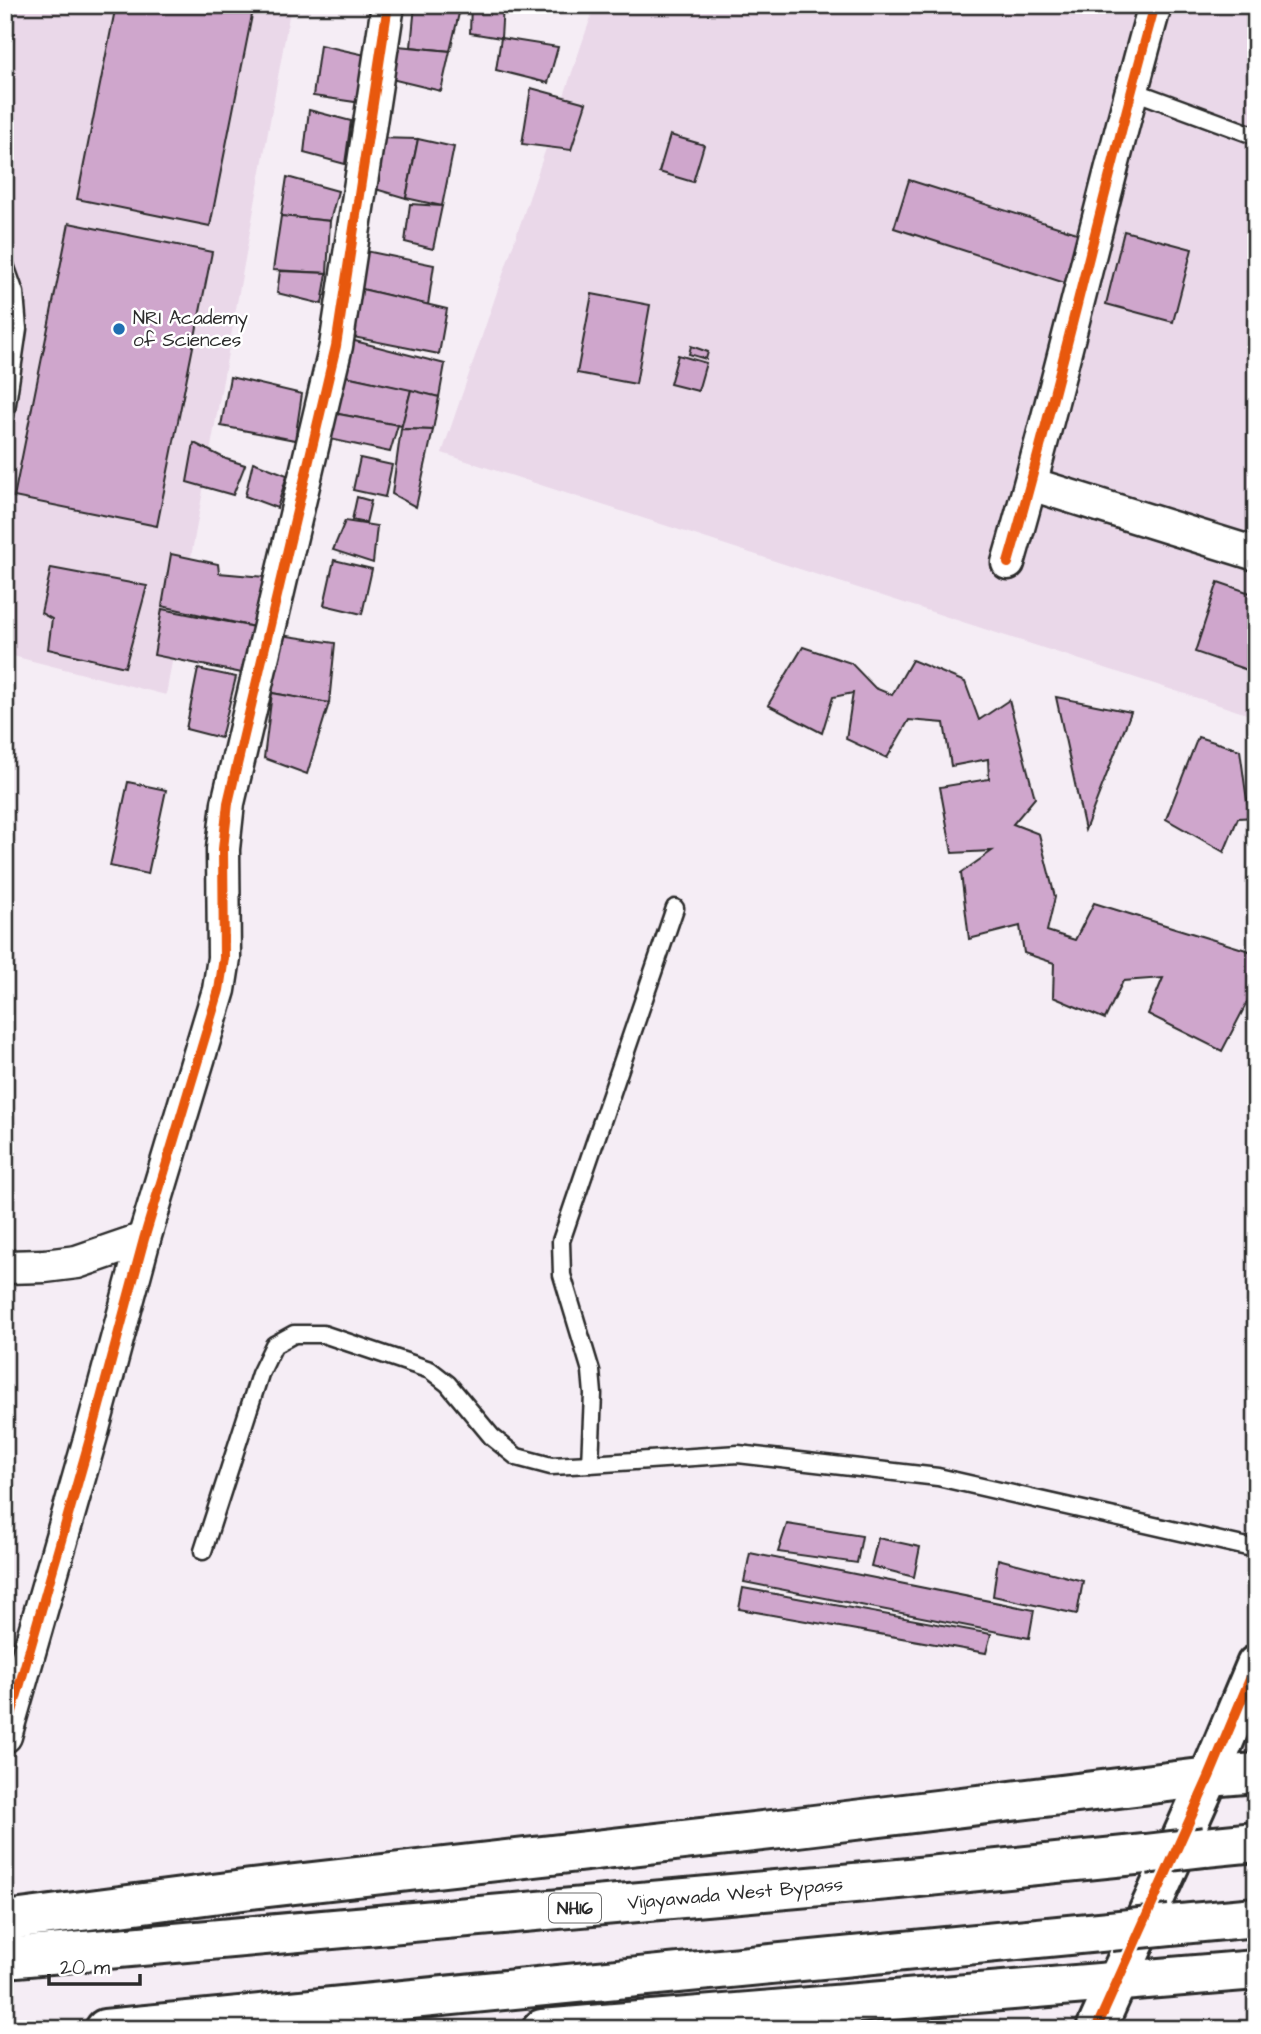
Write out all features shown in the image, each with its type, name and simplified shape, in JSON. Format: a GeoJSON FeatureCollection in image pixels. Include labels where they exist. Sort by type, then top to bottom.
{"type":"FeatureCollection","features":[{"type":"Feature","properties":{"kind":"main road"},"geometry":{"type":"LineString","coordinates":[[1096,2029],[1256,1665]]}},
{"type":"Feature","properties":{"kind":"main road"},"geometry":{"type":"LineString","coordinates":[[5,1922],[251,1889],[1256,1773]]}},
{"type":"Feature","properties":{"kind":"main road","name":"Vijayawada West Bypass"},"geometry":{"type":"LineString","coordinates":[[5,1958],[899,1879],[1256,1842]]}},
{"type":"Feature","properties":{"kind":"main road"},"geometry":{"type":"LineString","coordinates":[[105,2029],[1256,1917]]}},
{"type":"Feature","properties":{"kind":"main road"},"geometry":{"type":"LineString","coordinates":[[542,2029],[1256,1970]]}},
{"type":"Feature","properties":{"kind":"street"},"geometry":{"type":"LineString","coordinates":[[5,1736],[144,1239],[219,990],[224,958],[223,849],[228,803],[336,346],[388,5]]}},
{"type":"Feature","properties":{"kind":"street"},"geometry":{"type":"LineString","coordinates":[[1008,563],[1031,484],[1155,5]]}},
{"type":"Feature","properties":{"kind":"street"},"geometry":{"type":"LineString","coordinates":[[1031,484],[1256,554]]}},
{"type":"Feature","properties":{"kind":"street"},"geometry":{"type":"LineString","coordinates":[[5,1267],[77,1262],[144,1239]]}},
{"type":"Feature","properties":{"kind":"lane"},"geometry":{"type":"LineString","coordinates":[[1132,90],[1256,136]]}},
{"type":"Feature","properties":{"kind":"lane"},"geometry":{"type":"LineString","coordinates":[[5,265],[15,293],[18,328],[5,417]]}},
{"type":"Feature","properties":{"kind":"lane"},"geometry":{"type":"LineString","coordinates":[[590,1464],[593,1394],[591,1371],[562,1275],[561,1241],[675,908]]}},
{"type":"Feature","properties":{"kind":"lane"},"geometry":{"type":"LineString","coordinates":[[203,1551],[260,1374],[274,1345],[294,1334],[323,1334],[430,1370],[448,1384],[492,1437],[517,1457],[551,1466],[738,1454],[939,1477],[1256,1549]]}},
{"type":"Feature","properties":{"kind":"shaded area","name":"NRI Academy of Sciences"},"geometry":{"type":"Polygon","coordinates":[[[5,5],[291,5],[166,695],[5,654],[5,5]]]}},
{"type":"Feature","properties":{"kind":"shaded area"},"geometry":{"type":"Polygon","coordinates":[[[595,5],[1256,5],[1256,717],[442,453],[595,5]]]}},
{"type":"Feature","properties":{"kind":"building"},"geometry":{"type":"Polygon","coordinates":[[[116,5],[254,5],[210,226],[77,199],[116,5]]]}},
{"type":"Feature","properties":{"kind":"building"},"geometry":{"type":"Polygon","coordinates":[[[415,5],[461,5],[450,51],[411,47],[415,5]]]}},
{"type":"Feature","properties":{"kind":"building"},"geometry":{"type":"Polygon","coordinates":[[[471,5],[503,5],[501,38],[470,33],[471,5]]]}},
{"type":"Feature","properties":{"kind":"building"},"geometry":{"type":"Polygon","coordinates":[[[501,38],[558,47],[548,83],[496,70],[501,38]]]}},
{"type":"Feature","properties":{"kind":"building"},"geometry":{"type":"Polygon","coordinates":[[[320,45],[370,56],[362,103],[313,96],[320,45]]]}},
{"type":"Feature","properties":{"kind":"building"},"geometry":{"type":"Polygon","coordinates":[[[387,45],[450,51],[441,91],[387,78],[387,45]]]}},
{"type":"Feature","properties":{"kind":"building"},"geometry":{"type":"Polygon","coordinates":[[[531,88],[586,103],[571,150],[522,144],[531,88]]]}},
{"type":"Feature","properties":{"kind":"building"},"geometry":{"type":"Polygon","coordinates":[[[309,110],[351,121],[345,164],[304,153],[309,110]]]}},
{"type":"Feature","properties":{"kind":"building"},"geometry":{"type":"Polygon","coordinates":[[[670,135],[704,145],[693,182],[659,172],[670,135]]]}},
{"type":"Feature","properties":{"kind":"building"},"geometry":{"type":"Polygon","coordinates":[[[375,138],[418,139],[406,198],[372,188],[375,138]]]}},
{"type":"Feature","properties":{"kind":"building"},"geometry":{"type":"Polygon","coordinates":[[[418,139],[454,147],[442,206],[406,198],[418,139]]]}},
{"type":"Feature","properties":{"kind":"building"},"geometry":{"type":"Polygon","coordinates":[[[287,177],[338,191],[330,221],[281,216],[287,177]]]}},
{"type":"Feature","properties":{"kind":"building"},"geometry":{"type":"Polygon","coordinates":[[[909,180],[1080,234],[1065,283],[894,228],[909,180]]]}},
{"type":"Feature","properties":{"kind":"building"},"geometry":{"type":"Polygon","coordinates":[[[410,204],[442,206],[433,249],[405,242],[410,204]]]}},
{"type":"Feature","properties":{"kind":"building"},"geometry":{"type":"Polygon","coordinates":[[[281,216],[330,221],[327,273],[273,270],[281,216]]]}},
{"type":"Feature","properties":{"kind":"building"},"geometry":{"type":"Polygon","coordinates":[[[69,223],[212,252],[157,526],[14,497],[69,223]]]}},
{"type":"Feature","properties":{"kind":"building"},"geometry":{"type":"Polygon","coordinates":[[[1124,231],[1192,249],[1173,322],[1106,304],[1124,231]]]}},
{"type":"Feature","properties":{"kind":"building"},"geometry":{"type":"Polygon","coordinates":[[[351,248],[434,265],[428,305],[345,285],[351,248]]]}},
{"type":"Feature","properties":{"kind":"building"},"geometry":{"type":"Polygon","coordinates":[[[280,271],[327,273],[322,304],[277,293],[280,271]]]}},
{"type":"Feature","properties":{"kind":"building"},"geometry":{"type":"Polygon","coordinates":[[[345,285],[447,309],[439,354],[338,334],[345,285]]]}},
{"type":"Feature","properties":{"kind":"building"},"geometry":{"type":"Polygon","coordinates":[[[592,294],[650,305],[636,384],[577,373],[592,294]]]}},
{"type":"Feature","properties":{"kind":"building"},"geometry":{"type":"Polygon","coordinates":[[[347,339],[445,364],[439,397],[341,375],[347,339]]]}},
{"type":"Feature","properties":{"kind":"building"},"geometry":{"type":"Polygon","coordinates":[[[691,346],[708,352],[706,359],[689,354],[691,346]]]}},
{"type":"Feature","properties":{"kind":"building"},"geometry":{"type":"Polygon","coordinates":[[[678,355],[706,363],[698,391],[670,384],[678,355]]]}},
{"type":"Feature","properties":{"kind":"building"},"geometry":{"type":"Polygon","coordinates":[[[341,375],[411,390],[402,426],[333,413],[341,375]]]}},
{"type":"Feature","properties":{"kind":"building"},"geometry":{"type":"Polygon","coordinates":[[[230,377],[302,394],[295,440],[221,426],[230,377]]]}},
{"type":"Feature","properties":{"kind":"building"},"geometry":{"type":"Polygon","coordinates":[[[411,390],[439,397],[433,430],[401,429],[411,390]]]}},
{"type":"Feature","properties":{"kind":"building"},"geometry":{"type":"Polygon","coordinates":[[[333,413],[398,425],[390,452],[330,439],[333,413]]]}},
{"type":"Feature","properties":{"kind":"building"},"geometry":{"type":"Polygon","coordinates":[[[401,429],[433,430],[416,507],[392,494],[401,429]]]}},
{"type":"Feature","properties":{"kind":"building"},"geometry":{"type":"Polygon","coordinates":[[[194,443],[245,465],[233,495],[187,482],[194,443]]]}},
{"type":"Feature","properties":{"kind":"building"},"geometry":{"type":"Polygon","coordinates":[[[360,458],[392,465],[385,497],[353,490],[360,458]]]}},
{"type":"Feature","properties":{"kind":"building"},"geometry":{"type":"Polygon","coordinates":[[[253,462],[287,475],[277,508],[245,496],[253,462]]]}},
{"type":"Feature","properties":{"kind":"building"},"geometry":{"type":"Polygon","coordinates":[[[357,497],[371,501],[366,523],[352,520],[357,497]]]}},
{"type":"Feature","properties":{"kind":"building"},"geometry":{"type":"Polygon","coordinates":[[[345,521],[377,526],[373,563],[333,550],[345,521]]]}},
{"type":"Feature","properties":{"kind":"building"},"geometry":{"type":"Polygon","coordinates":[[[171,554],[218,564],[219,573],[265,577],[254,627],[162,606],[171,554]]]}},
{"type":"Feature","properties":{"kind":"building"},"geometry":{"type":"Polygon","coordinates":[[[334,560],[372,569],[362,614],[324,605],[334,560]]]}},
{"type":"Feature","properties":{"kind":"building"},"geometry":{"type":"Polygon","coordinates":[[[51,568],[147,586],[125,667],[48,649],[52,619],[41,613],[51,568]]]}},
{"type":"Feature","properties":{"kind":"building"},"geometry":{"type":"Polygon","coordinates":[[[1218,582],[1256,595],[1256,673],[1195,652],[1218,582]]]}},
{"type":"Feature","properties":{"kind":"building"},"geometry":{"type":"Polygon","coordinates":[[[162,609],[254,627],[242,673],[154,655],[162,609]]]}},
{"type":"Feature","properties":{"kind":"building"},"geometry":{"type":"Polygon","coordinates":[[[281,635],[335,643],[329,703],[272,693],[281,635]]]}},
{"type":"Feature","properties":{"kind":"building"},"geometry":{"type":"Polygon","coordinates":[[[803,647],[851,663],[875,688],[892,695],[912,660],[965,682],[979,720],[1009,700],[1035,798],[1013,824],[1039,834],[1055,897],[1047,931],[1075,940],[1094,903],[1256,953],[1256,985],[1222,1051],[1148,1014],[1163,978],[1123,981],[1105,1019],[1053,997],[1054,963],[1024,953],[1020,926],[969,939],[961,873],[992,851],[952,853],[940,787],[989,779],[988,759],[951,766],[944,723],[909,720],[887,758],[846,739],[853,693],[833,697],[822,733],[768,705],[803,647]]]}},
{"type":"Feature","properties":{"kind":"building"},"geometry":{"type":"Polygon","coordinates":[[[198,669],[236,677],[221,738],[186,729],[198,669]]]}},
{"type":"Feature","properties":{"kind":"building"},"geometry":{"type":"Polygon","coordinates":[[[272,693],[329,703],[307,774],[264,758],[272,693]]]}},
{"type":"Feature","properties":{"kind":"building"},"geometry":{"type":"Polygon","coordinates":[[[1056,697],[1131,712],[1085,830],[1056,697]]]}},
{"type":"Feature","properties":{"kind":"building"},"geometry":{"type":"Polygon","coordinates":[[[1198,737],[1240,750],[1247,801],[1256,783],[1256,817],[1238,818],[1224,852],[1166,819],[1198,737]]]}},
{"type":"Feature","properties":{"kind":"building"},"geometry":{"type":"Polygon","coordinates":[[[128,782],[166,790],[148,874],[110,866],[128,782]]]}},
{"type":"Feature","properties":{"kind":"building"},"geometry":{"type":"Polygon","coordinates":[[[787,1524],[862,1536],[857,1563],[778,1552],[787,1524]]]}},
{"type":"Feature","properties":{"kind":"building"},"geometry":{"type":"Polygon","coordinates":[[[878,1538],[920,1547],[914,1577],[871,1566],[878,1538]]]}},
{"type":"Feature","properties":{"kind":"building"},"geometry":{"type":"Polygon","coordinates":[[[750,1553],[1034,1610],[1029,1638],[744,1582],[750,1553]]]}},
{"type":"Feature","properties":{"kind":"building"},"geometry":{"type":"Polygon","coordinates":[[[998,1559],[1083,1581],[1077,1614],[993,1596],[998,1559]]]}},
{"type":"Feature","properties":{"kind":"building"},"geometry":{"type":"Polygon","coordinates":[[[743,1588],[991,1634],[986,1653],[739,1609],[743,1588]]]}},
{"type":"Feature","properties":{"kind":"cycle path"},"geometry":{"type":"LineString","coordinates":[[5,1736],[144,1239],[219,990],[224,958],[223,849],[228,803],[336,346],[388,5]]}},
{"type":"Feature","properties":{"kind":"cycle path"},"geometry":{"type":"LineString","coordinates":[[1008,563],[1155,5]]}},
{"type":"Feature","properties":{"kind":"cycle path"},"geometry":{"type":"LineString","coordinates":[[1096,2029],[1256,1665]]}},
{"type":"Feature","properties":{"kind":"place","name":"NRI Academy of Sciences"},"geometry":{"type":"Point","coordinates":[119,329]}}]}
